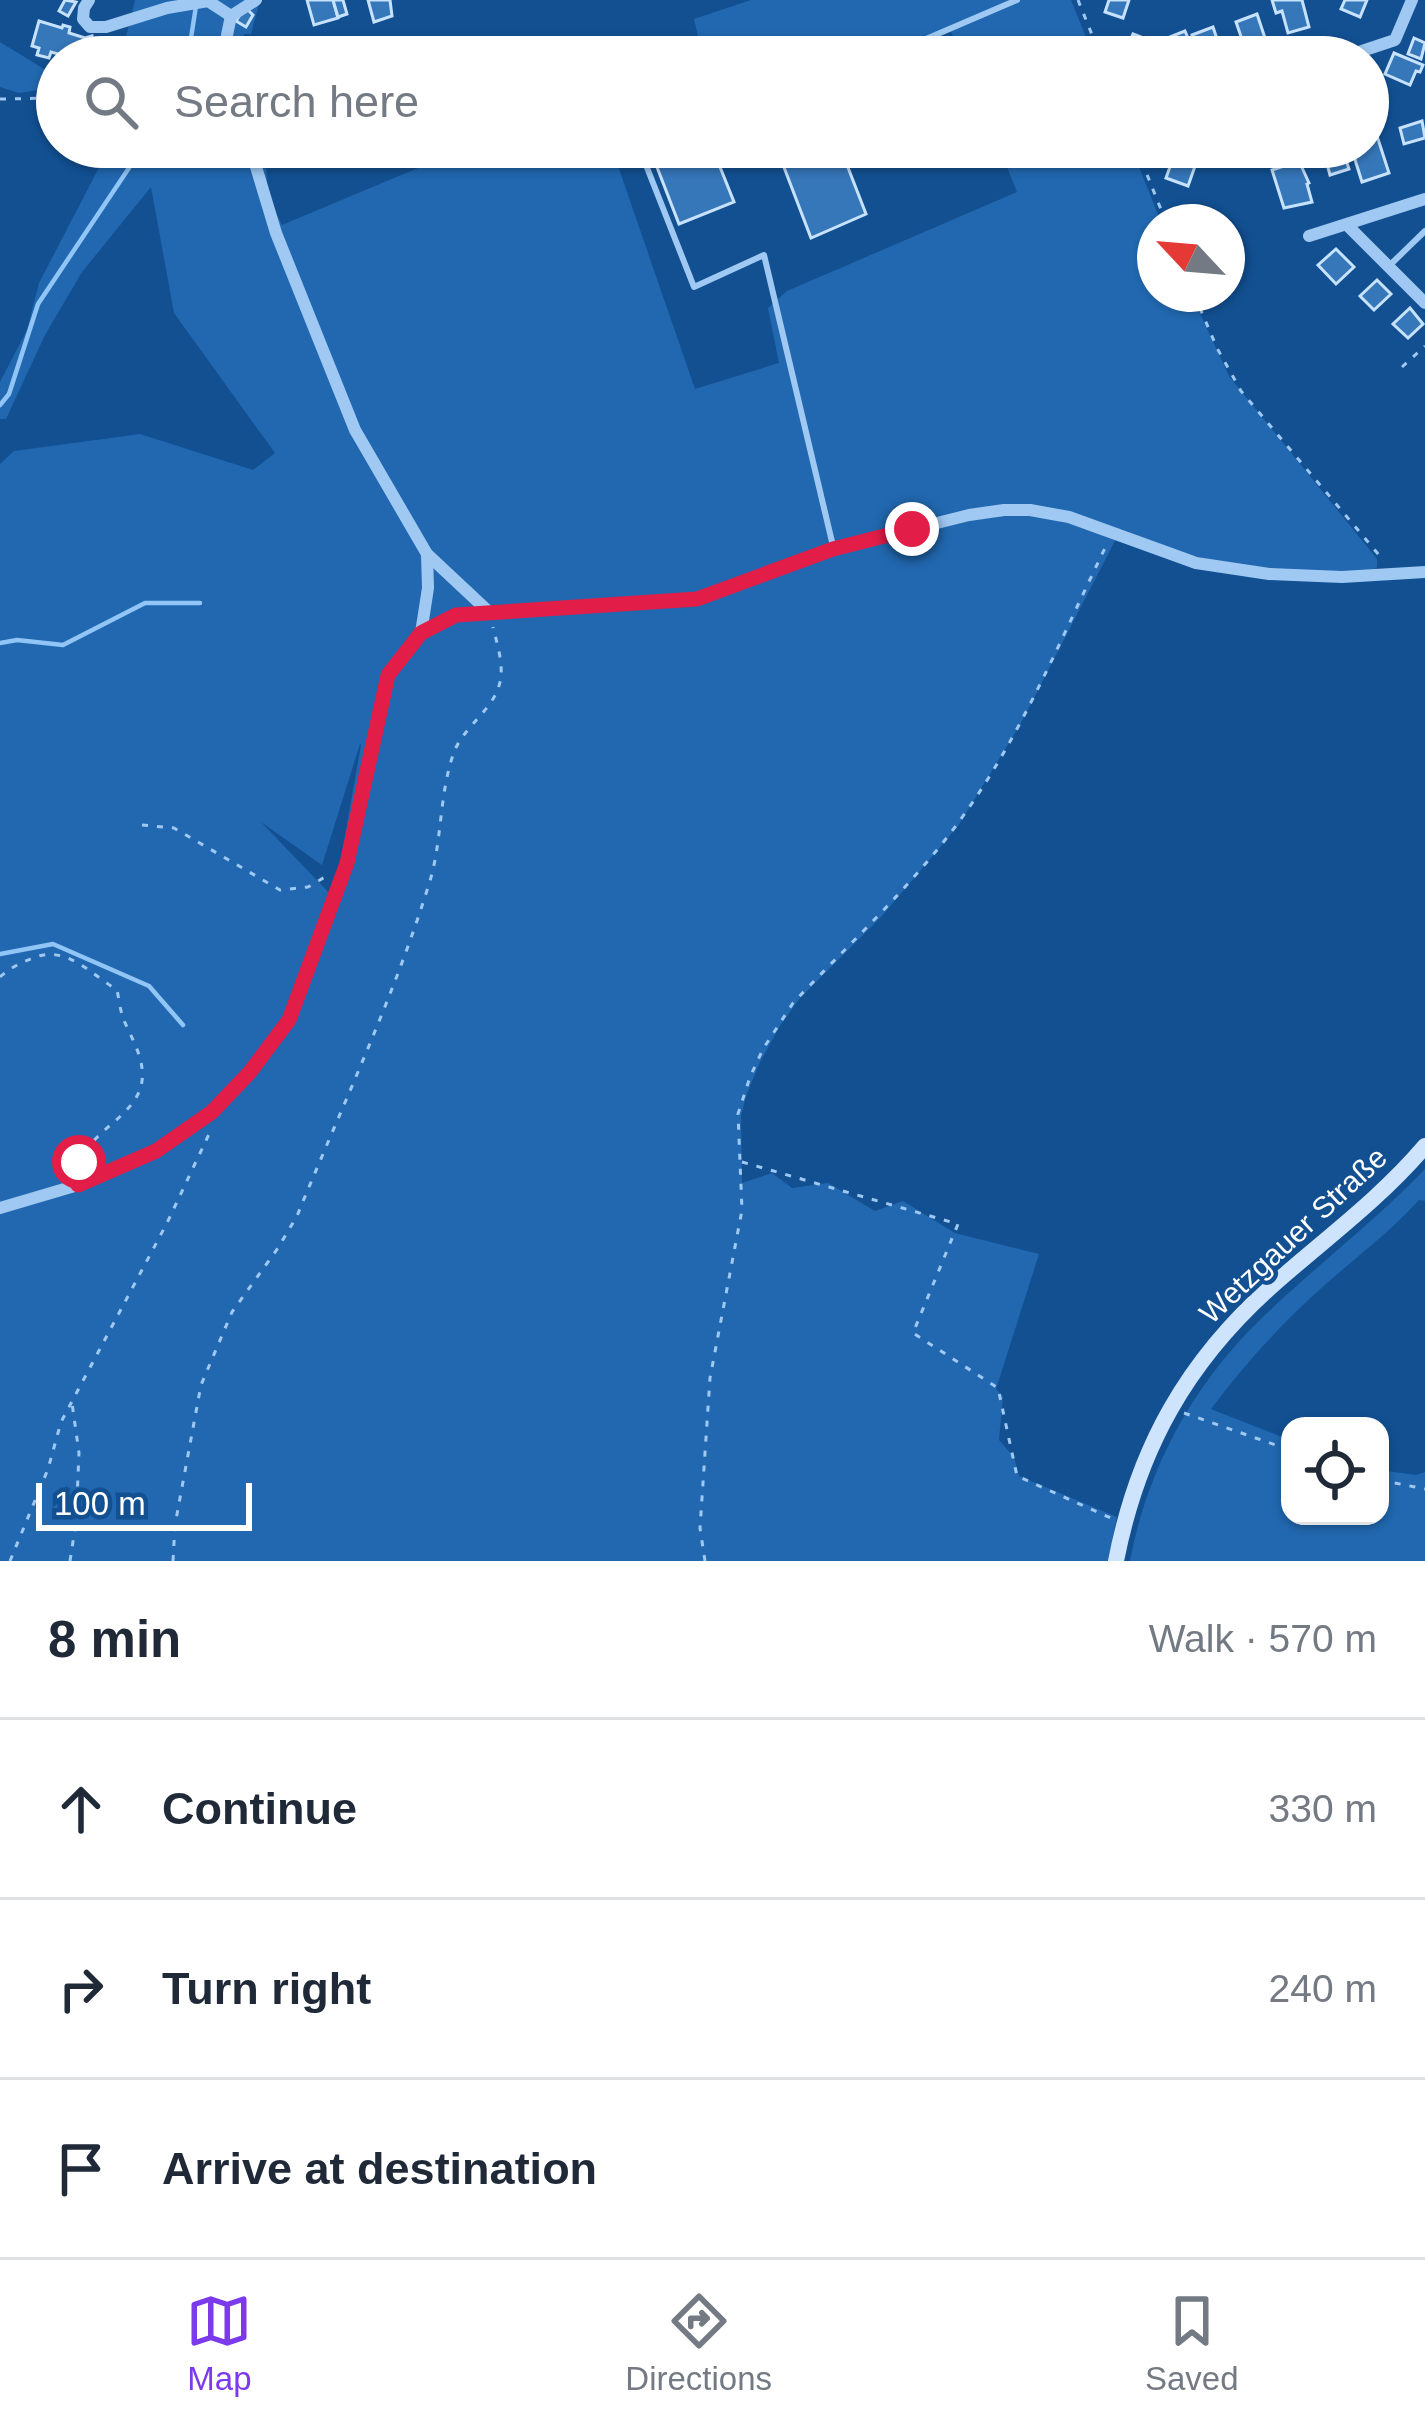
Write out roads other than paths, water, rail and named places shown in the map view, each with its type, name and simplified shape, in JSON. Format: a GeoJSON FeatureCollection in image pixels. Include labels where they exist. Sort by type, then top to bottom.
{"type":"FeatureCollection","features":[{"type":"Feature","properties":{"kind":"street"},"geometry":{"type":"LineString","coordinates":[[89,0],[83,20],[90,27],[207,2],[231,16]]}},
{"type":"Feature","properties":{"kind":"street"},"geometry":{"type":"LineString","coordinates":[[227,36],[231,16],[256,0]]}},
{"type":"Feature","properties":{"kind":"street"},"geometry":{"type":"LineString","coordinates":[[1389,42],[1395,40],[1412,0]]}},
{"type":"Feature","properties":{"kind":"street"},"geometry":{"type":"LineString","coordinates":[[256,168],[276,232],[355,430],[428,554],[490,613]]}},
{"type":"Feature","properties":{"kind":"street"},"geometry":{"type":"LineString","coordinates":[[1309,236],[1425,199]]}},
{"type":"Feature","properties":{"kind":"street"},"geometry":{"type":"LineString","coordinates":[[1347,225],[1425,304]]}},
{"type":"Feature","properties":{"kind":"street"},"geometry":{"type":"LineString","coordinates":[[0,1208],[78,1185],[156,1151],[212,1112],[250,1072],[289,1020],[347,863],[388,675],[421,633],[456,615],[697,599],[833,549],[1004,510],[1069,517],[1196,563],[1269,574],[1342,577],[1425,572]]}},
{"type":"Feature","properties":{"kind":"street"},"geometry":{"type":"LineString","coordinates":[[421,633],[428,554]]}},
{"type":"Feature","properties":{"kind":"street","name":"Wetzgauer Straße"},"geometry":{"type":"LineString","coordinates":[[1116,1561],[1140,1470],[1190,1376],[1239,1318],[1425,1146]]}},
{"type":"Feature","properties":{"kind":"lane"},"geometry":{"type":"LineString","coordinates":[[933,36],[1017,0]]}},
{"type":"Feature","properties":{"kind":"lane"},"geometry":{"type":"LineString","coordinates":[[647,168],[694,287],[764,255],[833,549]]}},
{"type":"Feature","properties":{"kind":"lane"},"geometry":{"type":"LineString","coordinates":[[1389,267],[1425,231]]}},
{"type":"Feature","properties":{"kind":"waterway"},"geometry":{"type":"LineString","coordinates":[[191,36],[196,6]]}},
{"type":"Feature","properties":{"kind":"waterway"},"geometry":{"type":"LineString","coordinates":[[0,405],[9,394],[38,304],[129,168]]}},
{"type":"Feature","properties":{"kind":"waterway"},"geometry":{"type":"LineString","coordinates":[[0,643],[63,645],[145,603],[200,603]]}},
{"type":"Feature","properties":{"kind":"waterway"},"geometry":{"type":"LineString","coordinates":[[0,954],[53,944],[149,986],[183,1025]]}}]}
